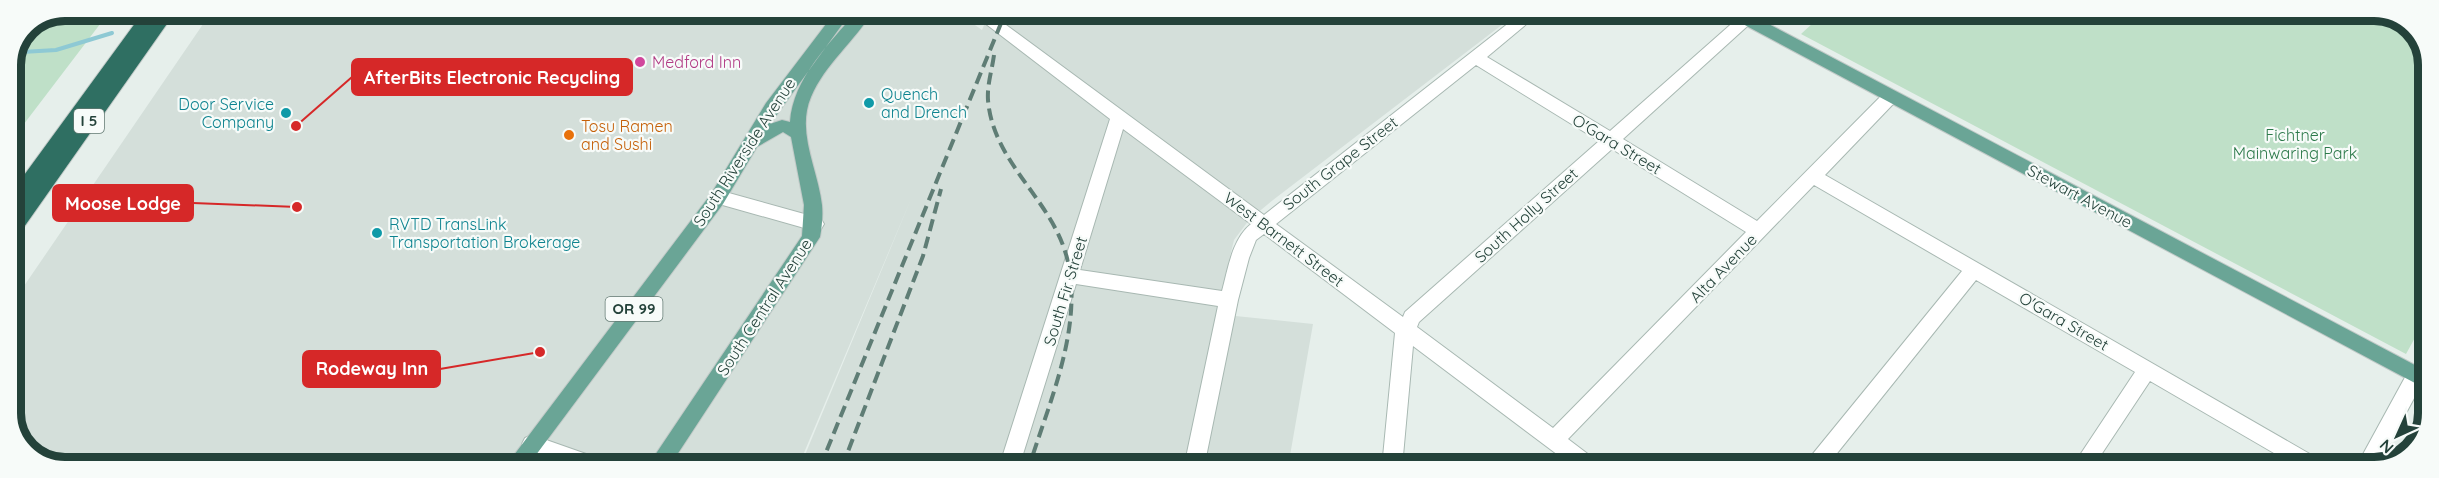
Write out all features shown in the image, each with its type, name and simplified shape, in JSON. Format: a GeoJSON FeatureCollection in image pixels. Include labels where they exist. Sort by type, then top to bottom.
{"type":"FeatureCollection","features":[{"type":"Feature","properties":{"kind":"highway","name":"I 5"},"geometry":{"type":"LineString","coordinates":[[21,192],[144,21]]}},
{"type":"Feature","properties":{"kind":"highway","name":"I 5"},"geometry":{"type":"LineString","coordinates":[[21,218],[160,21]]}},
{"type":"Feature","properties":{"kind":"main road","name":"South Riverside Avenue"},"geometry":{"type":"LineString","coordinates":[[522,457],[718,196],[793,78],[836,21]]}},
{"type":"Feature","properties":{"kind":"main road","name":"South Riverside Avenue"},"geometry":{"type":"LineString","coordinates":[[803,96],[809,84],[857,21]]}},
{"type":"Feature","properties":{"kind":"main road","name":"Stewart Avenue"},"geometry":{"type":"LineString","coordinates":[[1757,21],[1891,96],[2418,377]]}},
{"type":"Feature","properties":{"kind":"main road","name":"South Central Avenue"},"geometry":{"type":"LineString","coordinates":[[664,457],[802,254],[811,237],[815,212],[800,136],[799,108],[803,96]]}},
{"type":"Feature","properties":{"kind":"main road"},"geometry":{"type":"LineString","coordinates":[[748,148],[766,132],[782,126],[793,129],[800,136]]}},
{"type":"Feature","properties":{"kind":"street","name":"West Barnett Street"},"geometry":{"type":"LineString","coordinates":[[991,21],[1577,457]]}},
{"type":"Feature","properties":{"kind":"street","name":"South Grape Street"},"geometry":{"type":"LineString","coordinates":[[1196,457],[1229,300],[1244,247],[1250,236],[1263,223],[1521,21]]}},
{"type":"Feature","properties":{"kind":"street","name":"South Holly Street"},"geometry":{"type":"LineString","coordinates":[[1404,329],[1416,312],[1610,140],[1737,21]]}},
{"type":"Feature","properties":{"kind":"street","name":"O'Gara Street"},"geometry":{"type":"LineString","coordinates":[[1475,57],[1759,231]]}},
{"type":"Feature","properties":{"kind":"street","name":"Alta Avenue"},"geometry":{"type":"LineString","coordinates":[[1554,440],[1891,96]]}},
{"type":"Feature","properties":{"kind":"street","name":"South Fir Street"},"geometry":{"type":"LineString","coordinates":[[1012,457],[1119,116]]}},
{"type":"Feature","properties":{"kind":"street","name":"O'Gara Street"},"geometry":{"type":"LineString","coordinates":[[1813,176],[2297,457]]}},
{"type":"Feature","properties":{"kind":"street"},"geometry":{"type":"LineString","coordinates":[[718,196],[814,224]]}},
{"type":"Feature","properties":{"kind":"street"},"geometry":{"type":"LineString","coordinates":[[1822,457],[1974,269]]}},
{"type":"Feature","properties":{"kind":"street"},"geometry":{"type":"LineString","coordinates":[[1070,276],[1229,300]]}},
{"type":"Feature","properties":{"kind":"street"},"geometry":{"type":"LineString","coordinates":[[1393,457],[1404,356],[1404,329]]}},
{"type":"Feature","properties":{"kind":"street"},"geometry":{"type":"LineString","coordinates":[[2089,457],[2147,370]]}},
{"type":"Feature","properties":{"kind":"street"},"geometry":{"type":"LineString","coordinates":[[2373,457],[2418,385]]}},
{"type":"Feature","properties":{"kind":"street"},"geometry":{"type":"LineString","coordinates":[[532,444],[570,457]]}},
{"type":"Feature","properties":{"kind":"shaded area"},"geometry":{"type":"Polygon","coordinates":[[[205,21],[969,21],[982,30],[986,21],[1507,21],[1273,200],[1249,220],[1234,240],[1216,314],[1313,324],[1290,457],[804,457],[911,199],[802,457],[56,456],[36,446],[22,425],[21,290],[205,21]]]}},
{"type":"Feature","properties":{"kind":"green space"},"geometry":{"type":"Polygon","coordinates":[[[65,21],[102,21],[21,128],[21,65],[28,40],[40,28],[48,24],[65,21]]]}},
{"type":"Feature","properties":{"kind":"green space","name":"Fichtner Mainwaring Park"},"geometry":{"type":"Polygon","coordinates":[[[1815,21],[2374,21],[2388,23],[2401,30],[2411,40],[2418,62],[2418,332],[2406,354],[1801,34],[1815,21]]]}},
{"type":"Feature","properties":{"kind":"waterway"},"geometry":{"type":"LineString","coordinates":[[23,52],[56,50],[112,33]]}},
{"type":"Feature","properties":{"kind":"railway"},"geometry":{"type":"LineString","coordinates":[[824,457],[1002,21]]}},
{"type":"Feature","properties":{"kind":"railway"},"geometry":{"type":"LineString","coordinates":[[994,55],[988,94],[992,122],[1011,162],[1060,237],[1067,258],[1071,284],[1071,311],[1062,364],[1032,457]]}},
{"type":"Feature","properties":{"kind":"railway"},"geometry":{"type":"LineString","coordinates":[[846,457],[923,256],[941,189]]}},
{"type":"Feature","properties":{"kind":"place","name":"Medford Inn"},"geometry":{"type":"Point","coordinates":[640,62]}},
{"type":"Feature","properties":{"kind":"place","name":"Quench and Drench"},"geometry":{"type":"Point","coordinates":[869,103]}},
{"type":"Feature","properties":{"kind":"place","name":"Door Service Company"},"geometry":{"type":"Point","coordinates":[286,113]}},
{"type":"Feature","properties":{"kind":"place","name":"AfterBits Electronic Recycling"},"geometry":{"type":"Point","coordinates":[296,126]}},
{"type":"Feature","properties":{"kind":"place","name":"Tosu Ramen and Sushi"},"geometry":{"type":"Point","coordinates":[569,135]}},
{"type":"Feature","properties":{"kind":"place","name":"Moose Lodge"},"geometry":{"type":"Point","coordinates":[297,207]}},
{"type":"Feature","properties":{"kind":"place","name":"RVTD TransLink Transportation Brokerage"},"geometry":{"type":"Point","coordinates":[377,233]}},
{"type":"Feature","properties":{"kind":"place","name":"Rodeway Inn"},"geometry":{"type":"Point","coordinates":[540,352]}}]}
